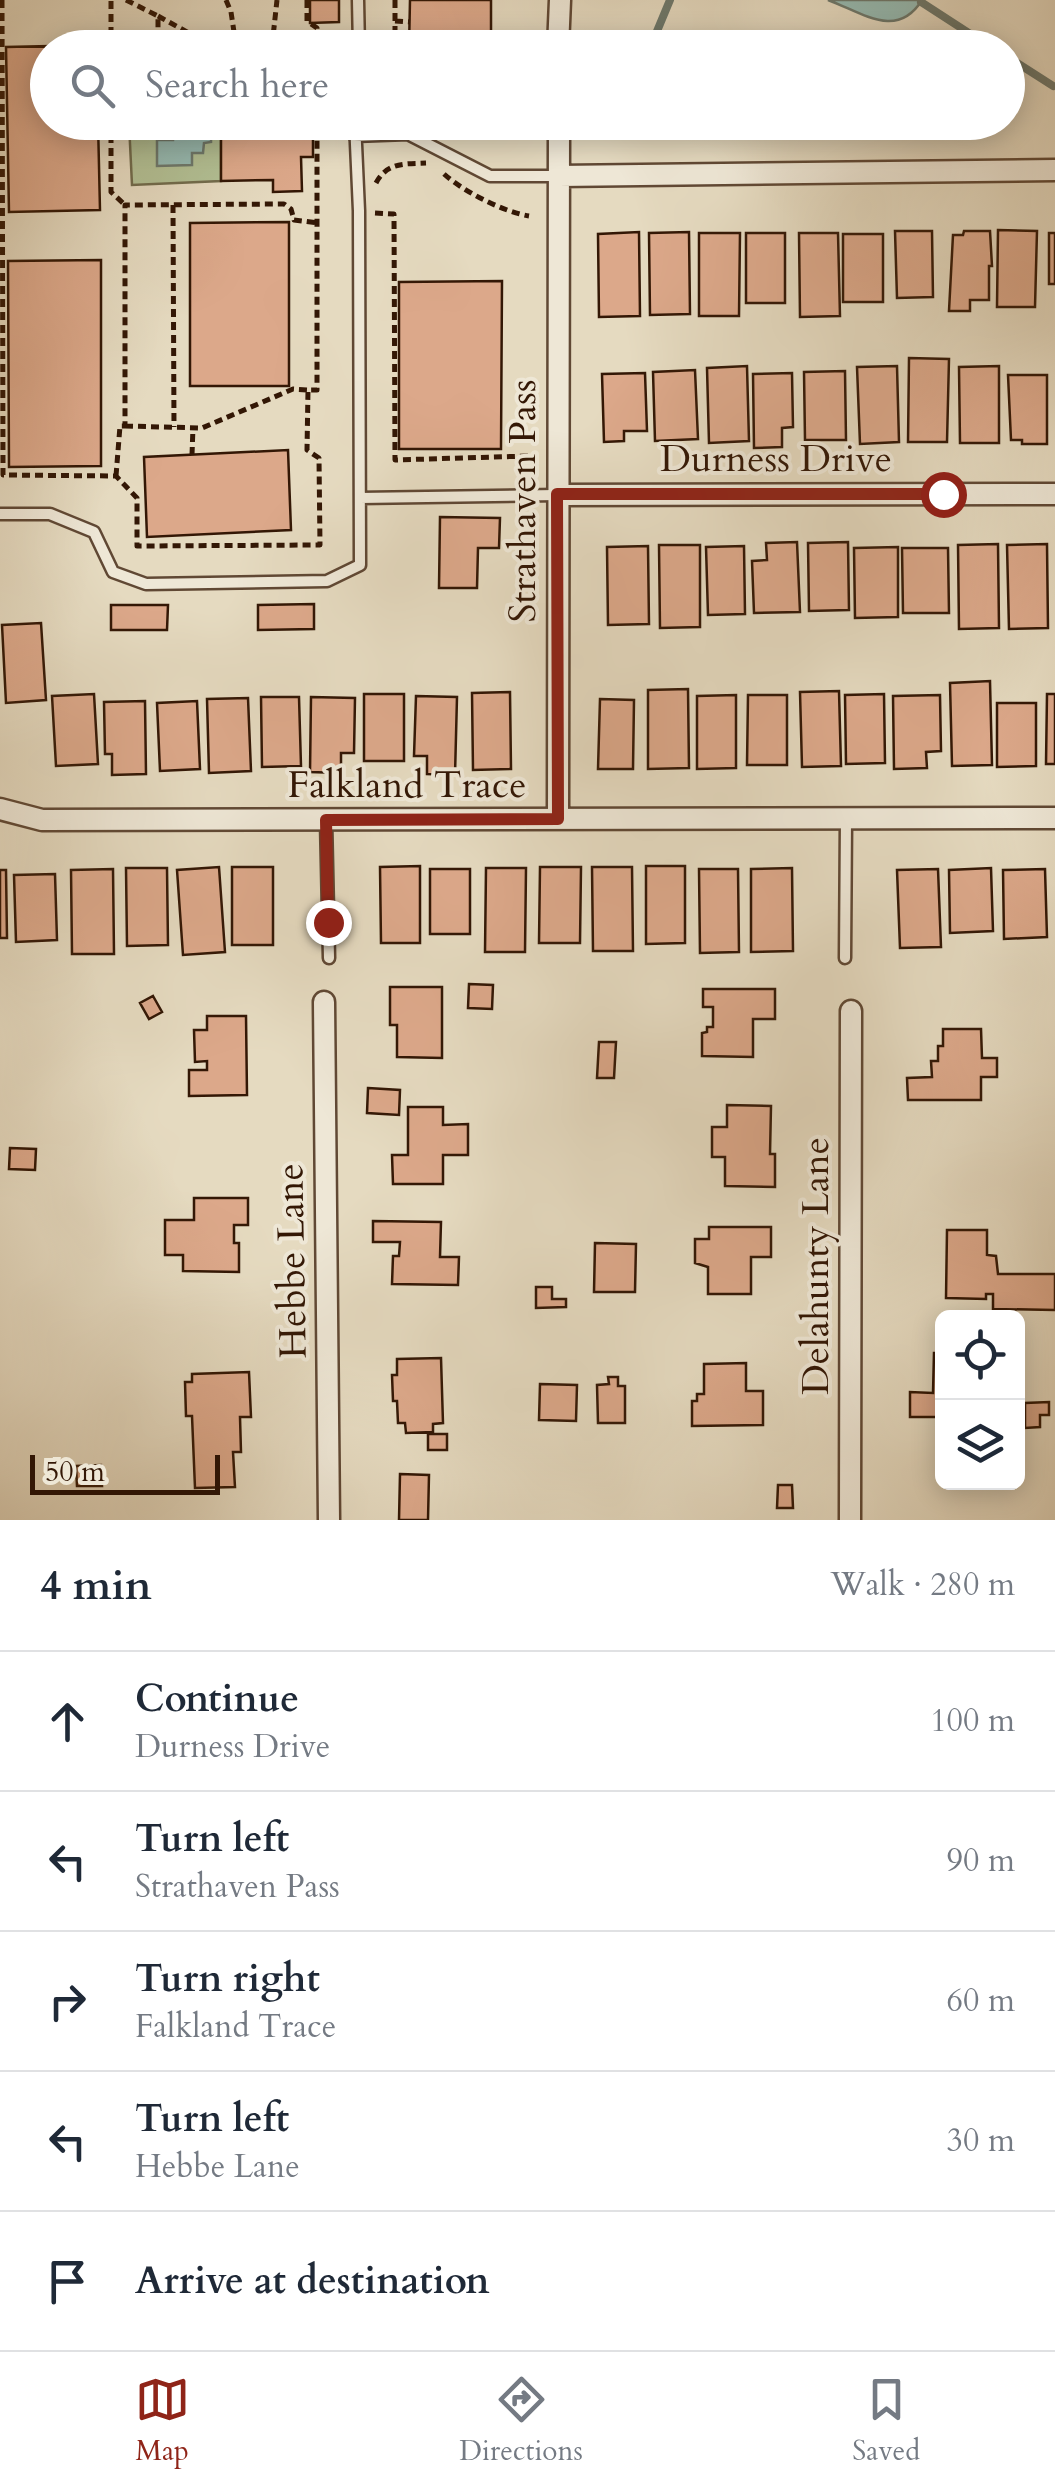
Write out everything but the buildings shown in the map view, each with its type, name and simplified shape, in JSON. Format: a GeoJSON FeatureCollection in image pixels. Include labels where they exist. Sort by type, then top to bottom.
{"type":"FeatureCollection","features":[{"type":"Feature","properties":{"kind":"street"},"geometry":{"type":"LineString","coordinates":[[559,30],[560,0]]}},
{"type":"Feature","properties":{"kind":"street","name":"Strathaven Pass"},"geometry":{"type":"LineString","coordinates":[[558,819],[559,140]]}},
{"type":"Feature","properties":{"kind":"street"},"geometry":{"type":"LineString","coordinates":[[559,176],[1055,170]]}},
{"type":"Feature","properties":{"kind":"street","name":"Durness Drive"},"geometry":{"type":"LineString","coordinates":[[557,494],[1055,494]]}},
{"type":"Feature","properties":{"kind":"street","name":"Falkland Trace"},"geometry":{"type":"LineString","coordinates":[[0,809],[42,820],[1055,818]]}},
{"type":"Feature","properties":{"kind":"street","name":"Hebbe Lane"},"geometry":{"type":"LineString","coordinates":[[324,1002],[329,1520]]}},
{"type":"Feature","properties":{"kind":"street","name":"Delahunty Lane"},"geometry":{"type":"LineString","coordinates":[[850,1520],[851,1011]]}},
{"type":"Feature","properties":{"kind":"lane"},"geometry":{"type":"LineString","coordinates":[[358,0],[359,30]]}},
{"type":"Feature","properties":{"kind":"lane"},"geometry":{"type":"LineString","coordinates":[[0,514],[50,514],[94,532],[113,572],[146,584],[327,581],[360,565],[359,211],[354,140]]}},
{"type":"Feature","properties":{"kind":"lane"},"geometry":{"type":"LineString","coordinates":[[420,140],[490,176],[559,176]]}},
{"type":"Feature","properties":{"kind":"lane"},"geometry":{"type":"LineString","coordinates":[[360,498],[557,494]]}},
{"type":"Feature","properties":{"kind":"lane"},"geometry":{"type":"LineString","coordinates":[[845,958],[846,818]]}},
{"type":"Feature","properties":{"kind":"lane"},"geometry":{"type":"LineString","coordinates":[[326,820],[329,958]]}},
{"type":"Feature","properties":{"kind":"path"},"geometry":{"type":"LineString","coordinates":[[2,0],[2,476],[116,476],[137,498],[136,546],[320,545],[319,458],[308,450],[308,390]]}},
{"type":"Feature","properties":{"kind":"path"},"geometry":{"type":"LineString","coordinates":[[111,0],[111,30]]}},
{"type":"Feature","properties":{"kind":"path"},"geometry":{"type":"LineString","coordinates":[[126,0],[183,30]]}},
{"type":"Feature","properties":{"kind":"path"},"geometry":{"type":"LineString","coordinates":[[146,10],[152,0]]}},
{"type":"Feature","properties":{"kind":"path"},"geometry":{"type":"LineString","coordinates":[[226,0],[234,30]]}},
{"type":"Feature","properties":{"kind":"path"},"geometry":{"type":"LineString","coordinates":[[274,30],[277,0]]}},
{"type":"Feature","properties":{"kind":"path"},"geometry":{"type":"LineString","coordinates":[[307,0],[308,21],[317,30]]}},
{"type":"Feature","properties":{"kind":"path"},"geometry":{"type":"LineString","coordinates":[[395,0],[395,30]]}},
{"type":"Feature","properties":{"kind":"path"},"geometry":{"type":"LineString","coordinates":[[158,16],[158,30]]}},
{"type":"Feature","properties":{"kind":"path"},"geometry":{"type":"LineString","coordinates":[[395,21],[410,22]]}},
{"type":"Feature","properties":{"kind":"path"},"geometry":{"type":"LineString","coordinates":[[111,140],[110,192],[124,206],[125,426]]}},
{"type":"Feature","properties":{"kind":"path"},"geometry":{"type":"LineString","coordinates":[[116,476],[120,426],[202,428],[294,389],[317,390],[317,140]]}},
{"type":"Feature","properties":{"kind":"path"},"geometry":{"type":"LineString","coordinates":[[374,187],[383,170],[396,164],[428,163],[469,193],[510,213],[529,216]]}},
{"type":"Feature","properties":{"kind":"path"},"geometry":{"type":"LineString","coordinates":[[374,200],[375,214],[394,214],[395,460],[528,456]]}},
{"type":"Feature","properties":{"kind":"path"},"geometry":{"type":"LineString","coordinates":[[124,206],[284,204],[294,220],[318,223]]}},
{"type":"Feature","properties":{"kind":"path"},"geometry":{"type":"LineString","coordinates":[[174,205],[174,427]]}},
{"type":"Feature","properties":{"kind":"path"},"geometry":{"type":"LineString","coordinates":[[192,454],[193,428]]}},
{"type":"Feature","properties":{"kind":"green space"},"geometry":{"type":"Polygon","coordinates":[[[130,140],[221,140],[221,181],[132,185],[130,140]]]}},
{"type":"Feature","properties":{"kind":"water"},"geometry":{"type":"Polygon","coordinates":[[[828,0],[922,0],[902,19],[890,21],[828,0]]]}},
{"type":"Feature","properties":{"kind":"water"},"geometry":{"type":"Polygon","coordinates":[[[157,140],[211,142],[204,143],[203,153],[192,153],[192,165],[157,166],[157,140]]]}},
{"type":"Feature","properties":{"kind":"waterway"},"geometry":{"type":"LineString","coordinates":[[658,30],[670,0]]}},
{"type":"Feature","properties":{"kind":"waterway"},"geometry":{"type":"LineString","coordinates":[[921,2],[964,30]]}},
{"type":"Feature","properties":{"kind":"waterway"},"geometry":{"type":"LineString","coordinates":[[1025,68],[1053,86]]}},
{"type":"Feature","properties":{"kind":"route"},"geometry":{"type":"LineString","coordinates":[[328,922],[326,820],[558,819],[557,494],[943,494]]}}]}
